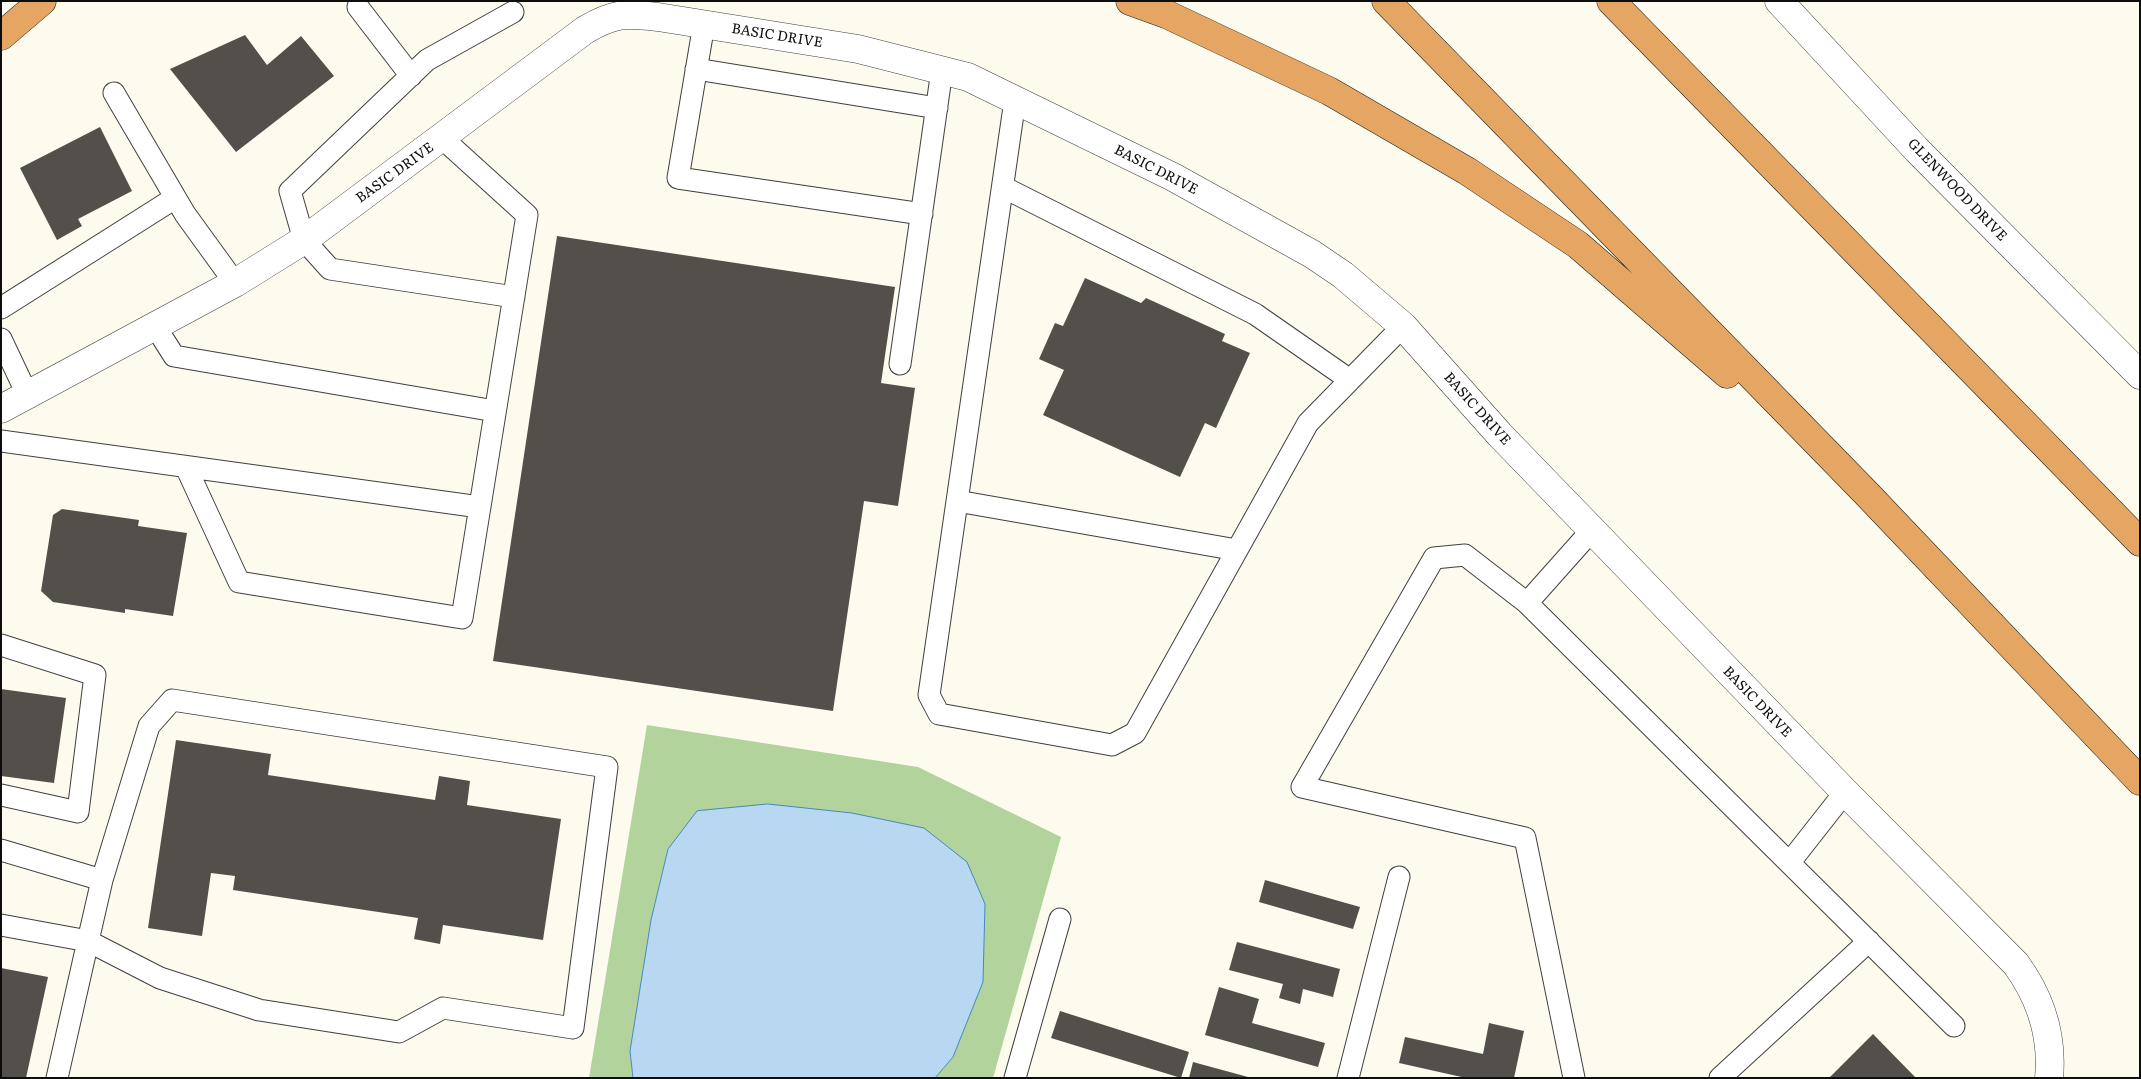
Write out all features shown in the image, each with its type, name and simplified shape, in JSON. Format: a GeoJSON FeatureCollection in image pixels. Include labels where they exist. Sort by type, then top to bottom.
{"type":"FeatureCollection","features":[{"type":"Feature","properties":{"kind":"highway"},"geometry":{"type":"LineString","coordinates":[[1,36],[42,1]]}},
{"type":"Feature","properties":{"kind":"highway"},"geometry":{"type":"LineString","coordinates":[[1130,1],[1166,14],[1329,91],[1467,170],[1578,245],[1867,494]]}},
{"type":"Feature","properties":{"kind":"highway"},"geometry":{"type":"LineString","coordinates":[[1386,1],[1867,494],[2140,781]]}},
{"type":"Feature","properties":{"kind":"highway"},"geometry":{"type":"LineString","coordinates":[[1611,1],[2140,542]]}},
{"type":"Feature","properties":{"kind":"street","name":"GLENWOOD DRIVE"},"geometry":{"type":"LineString","coordinates":[[1779,1],[1924,157],[2140,375]]}},
{"type":"Feature","properties":{"kind":"street","name":"BASIC DRIVE"},"geometry":{"type":"LineString","coordinates":[[1,409],[235,283],[304,240],[585,30],[606,18],[633,14],[858,49],[968,77],[1174,177],[1312,254],[1343,275],[1402,326],[1500,435],[1845,792],[2016,964],[2029,982],[2044,1016],[2052,1076]]}},
{"type":"Feature","properties":{"kind":"lane"},"geometry":{"type":"LineString","coordinates":[[358,7],[411,76]]}},
{"type":"Feature","properties":{"kind":"lane"},"geometry":{"type":"LineString","coordinates":[[513,12],[427,60],[290,191],[304,240],[330,269],[514,297]]}},
{"type":"Feature","properties":{"kind":"lane"},"geometry":{"type":"LineString","coordinates":[[704,24],[678,178],[922,214]]}},
{"type":"Feature","properties":{"kind":"lane"},"geometry":{"type":"LineString","coordinates":[[696,69],[937,108]]}},
{"type":"Feature","properties":{"kind":"lane"},"geometry":{"type":"LineString","coordinates":[[900,364],[942,70]]}},
{"type":"Feature","properties":{"kind":"lane"},"geometry":{"type":"LineString","coordinates":[[114,93],[175,198],[235,283]]}},
{"type":"Feature","properties":{"kind":"lane"},"geometry":{"type":"LineString","coordinates":[[1016,100],[929,695],[939,714],[1112,746],[1135,732],[1308,423],[1402,326]]}},
{"type":"Feature","properties":{"kind":"lane"},"geometry":{"type":"LineString","coordinates":[[186,466],[239,582],[462,618],[527,216],[442,138]]}},
{"type":"Feature","properties":{"kind":"lane"},"geometry":{"type":"LineString","coordinates":[[1003,187],[1255,314],[1350,380]]}},
{"type":"Feature","properties":{"kind":"lane"},"geometry":{"type":"LineString","coordinates":[[1,308],[175,198]]}},
{"type":"Feature","properties":{"kind":"lane"},"geometry":{"type":"LineString","coordinates":[[155,326],[174,356],[495,411]]}},
{"type":"Feature","properties":{"kind":"lane"},"geometry":{"type":"LineString","coordinates":[[1,339],[27,394]]}},
{"type":"Feature","properties":{"kind":"lane"},"geometry":{"type":"LineString","coordinates":[[1,440],[480,507]]}},
{"type":"Feature","properties":{"kind":"lane"},"geometry":{"type":"LineString","coordinates":[[957,501],[1237,550]]}},
{"type":"Feature","properties":{"kind":"lane"},"geometry":{"type":"LineString","coordinates":[[1527,603],[1592,530]]}},
{"type":"Feature","properties":{"kind":"lane"},"geometry":{"type":"LineString","coordinates":[[1574,1078],[1525,838],[1302,787],[1434,558],[1465,555],[1527,603],[1954,1026]]}},
{"type":"Feature","properties":{"kind":"lane"},"geometry":{"type":"LineString","coordinates":[[1,645],[95,675],[78,812],[1,796]]}},
{"type":"Feature","properties":{"kind":"lane"},"geometry":{"type":"LineString","coordinates":[[1,925],[88,941],[160,978],[260,1010],[399,1032],[443,1008],[573,1028],[607,767],[172,700],[149,726],[102,880],[88,941],[57,1078]]}},
{"type":"Feature","properties":{"kind":"lane"},"geometry":{"type":"LineString","coordinates":[[1790,862],[1845,792]]}},
{"type":"Feature","properties":{"kind":"lane"},"geometry":{"type":"LineString","coordinates":[[1,850],[102,880]]}},
{"type":"Feature","properties":{"kind":"lane"},"geometry":{"type":"LineString","coordinates":[[1348,1078],[1399,877]]}},
{"type":"Feature","properties":{"kind":"lane"},"geometry":{"type":"LineString","coordinates":[[1015,1078],[1060,919]]}},
{"type":"Feature","properties":{"kind":"lane"},"geometry":{"type":"LineString","coordinates":[[1720,1078],[1869,941]]}},
{"type":"Feature","properties":{"kind":"green space"},"geometry":{"type":"Polygon","coordinates":[[[647,725],[918,767],[1061,837],[993,1078],[935,1078],[953,1057],[668,849],[651,920],[630,1051],[633,1078],[589,1078],[647,725]]]}},
{"type":"Feature","properties":{"kind":"water"},"geometry":{"type":"Polygon","coordinates":[[[768,804],[852,813],[924,828],[967,862],[985,904],[983,982],[953,1057],[935,1078],[633,1078],[630,1051],[651,920],[668,849],[697,811],[768,804]]]}},
{"type":"Feature","properties":{"kind":"building"},"geometry":{"type":"Polygon","coordinates":[[[245,35],[267,65],[301,36],[334,76],[236,152],[170,69],[245,35]]]}},
{"type":"Feature","properties":{"kind":"building"},"geometry":{"type":"Polygon","coordinates":[[[100,127],[132,191],[78,219],[82,226],[57,240],[20,168],[100,127]]]}},
{"type":"Feature","properties":{"kind":"building"},"geometry":{"type":"Polygon","coordinates":[[[557,236],[895,287],[881,383],[915,388],[898,506],[864,501],[833,711],[493,661],[557,236]]]}},
{"type":"Feature","properties":{"kind":"building"},"geometry":{"type":"Polygon","coordinates":[[[1085,278],[1141,303],[1146,298],[1225,334],[1222,341],[1250,353],[1216,428],[1205,423],[1180,477],[1043,415],[1064,370],[1039,359],[1055,323],[1063,326],[1085,278]]]}},
{"type":"Feature","properties":{"kind":"building"},"geometry":{"type":"Polygon","coordinates":[[[62,509],[139,520],[138,526],[187,533],[173,616],[125,609],[125,613],[53,602],[41,591],[53,515],[62,509]]]}},
{"type":"Feature","properties":{"kind":"building"},"geometry":{"type":"Polygon","coordinates":[[[1,689],[66,698],[54,783],[1,776],[1,689]]]}},
{"type":"Feature","properties":{"kind":"building"},"geometry":{"type":"Polygon","coordinates":[[[176,740],[271,754],[268,775],[435,800],[439,776],[470,781],[467,805],[561,819],[543,940],[443,925],[440,944],[414,939],[418,918],[233,890],[235,876],[211,873],[202,936],[148,928],[176,740]]]}},
{"type":"Feature","properties":{"kind":"building"},"geometry":{"type":"Polygon","coordinates":[[[1265,880],[1360,907],[1353,929],[1259,902],[1265,880]]]}},
{"type":"Feature","properties":{"kind":"building"},"geometry":{"type":"Polygon","coordinates":[[[1237,942],[1340,969],[1333,997],[1303,989],[1300,1004],[1279,998],[1283,984],[1229,970],[1237,942]]]}},
{"type":"Feature","properties":{"kind":"building"},"geometry":{"type":"Polygon","coordinates":[[[1,968],[48,977],[26,1078],[1,1078],[1,968]]]}},
{"type":"Feature","properties":{"kind":"building"},"geometry":{"type":"Polygon","coordinates":[[[1219,987],[1259,999],[1252,1023],[1325,1043],[1318,1067],[1205,1035],[1219,987]]]}},
{"type":"Feature","properties":{"kind":"building"},"geometry":{"type":"Polygon","coordinates":[[[1060,1011],[1189,1052],[1181,1078],[1051,1038],[1060,1011]]]}},
{"type":"Feature","properties":{"kind":"building"},"geometry":{"type":"Polygon","coordinates":[[[1489,1023],[1524,1031],[1514,1078],[1466,1078],[1399,1063],[1405,1037],[1483,1054],[1489,1023]]]}},
{"type":"Feature","properties":{"kind":"building"},"geometry":{"type":"Polygon","coordinates":[[[1873,1034],[1916,1078],[1829,1078],[1873,1034]]]}},
{"type":"Feature","properties":{"kind":"building"},"geometry":{"type":"Polygon","coordinates":[[[1193,1062],[1248,1077],[1248,1078],[1189,1078],[1193,1062]]]}}]}
